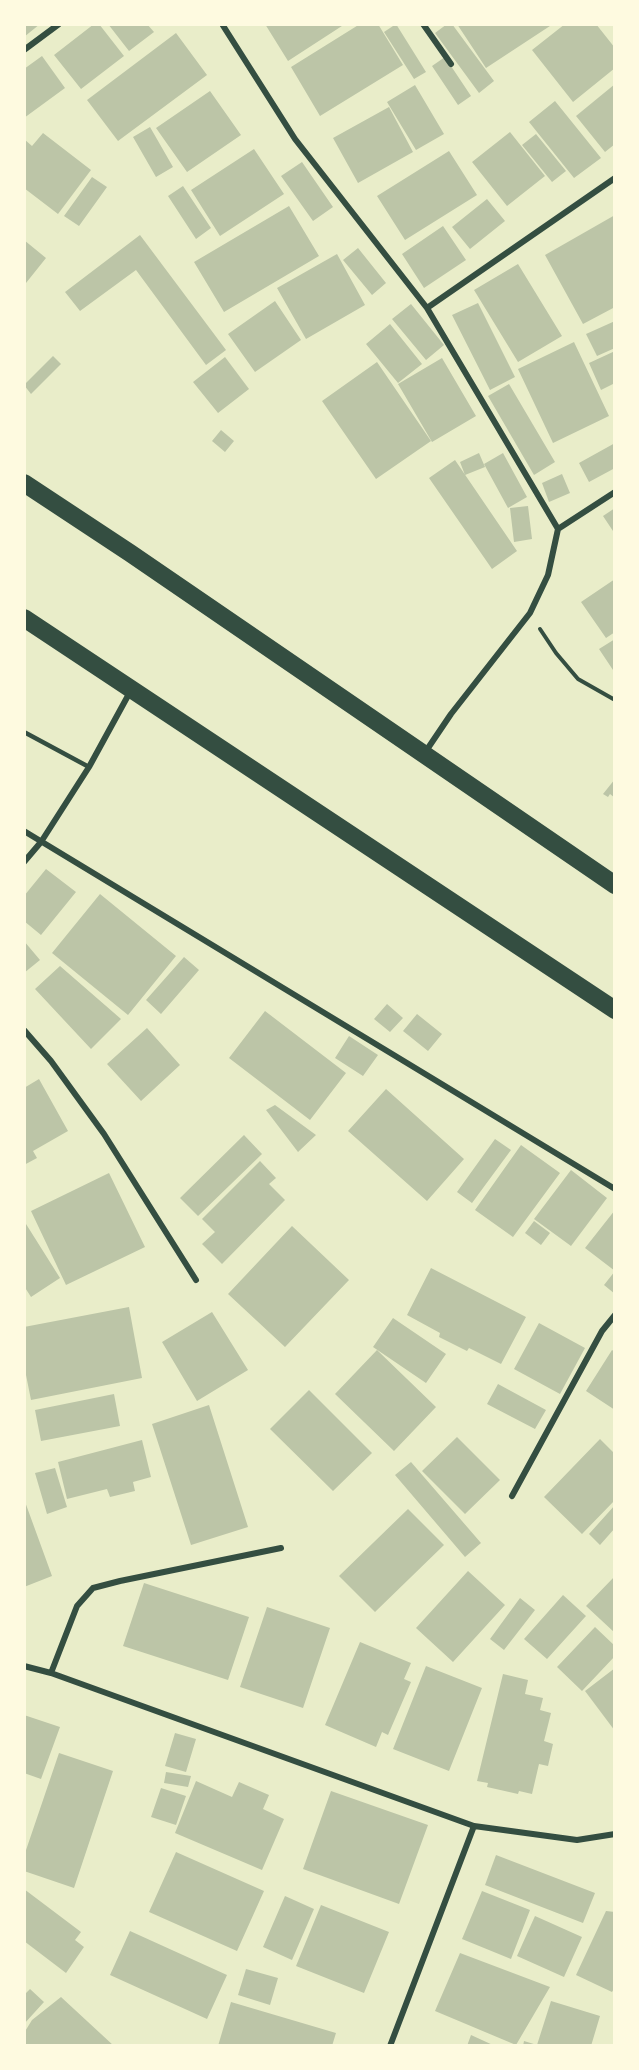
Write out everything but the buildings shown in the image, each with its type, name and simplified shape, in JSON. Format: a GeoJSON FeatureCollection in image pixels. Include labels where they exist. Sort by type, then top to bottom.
{"type":"FeatureCollection","features":[{"type":"Feature","properties":{"kind":"highway"},"geometry":{"type":"LineString","coordinates":[[24,483],[615,885]]}},
{"type":"Feature","properties":{"kind":"highway"},"geometry":{"type":"LineString","coordinates":[[24,618],[615,1010]]}},
{"type":"Feature","properties":{"kind":"street"},"geometry":{"type":"LineString","coordinates":[[24,50],[59,24]]}},
{"type":"Feature","properties":{"kind":"street"},"geometry":{"type":"LineString","coordinates":[[222,24],[295,139],[427,308],[558,529],[548,575],[530,614],[452,714],[424,754]]}},
{"type":"Feature","properties":{"kind":"street"},"geometry":{"type":"LineString","coordinates":[[423,24],[451,64]]}},
{"type":"Feature","properties":{"kind":"street"},"geometry":{"type":"LineString","coordinates":[[427,308],[615,178]]}},
{"type":"Feature","properties":{"kind":"street"},"geometry":{"type":"LineString","coordinates":[[558,529],[615,492]]}},
{"type":"Feature","properties":{"kind":"street"},"geometry":{"type":"LineString","coordinates":[[24,862],[41,842],[89,767],[131,690]]}},
{"type":"Feature","properties":{"kind":"street"},"geometry":{"type":"LineString","coordinates":[[24,831],[615,1189]]}},
{"type":"Feature","properties":{"kind":"street"},"geometry":{"type":"LineString","coordinates":[[24,1030],[51,1061],[104,1134],[196,1280]]}},
{"type":"Feature","properties":{"kind":"street"},"geometry":{"type":"LineString","coordinates":[[512,1496],[602,1331],[615,1315]]}},
{"type":"Feature","properties":{"kind":"street"},"geometry":{"type":"LineString","coordinates":[[51,1673],[77,1606],[93,1588],[281,1548]]}},
{"type":"Feature","properties":{"kind":"street"},"geometry":{"type":"LineString","coordinates":[[24,1666],[51,1673],[474,1826],[577,1840],[615,1834]]}},
{"type":"Feature","properties":{"kind":"street"},"geometry":{"type":"LineString","coordinates":[[390,2046],[474,1826]]}},
{"type":"Feature","properties":{"kind":"lane"},"geometry":{"type":"LineString","coordinates":[[24,732],[89,767]]}},
{"type":"Feature","properties":{"kind":"path"},"geometry":{"type":"LineString","coordinates":[[530,614],[556,653],[578,679],[615,700]]}}]}
